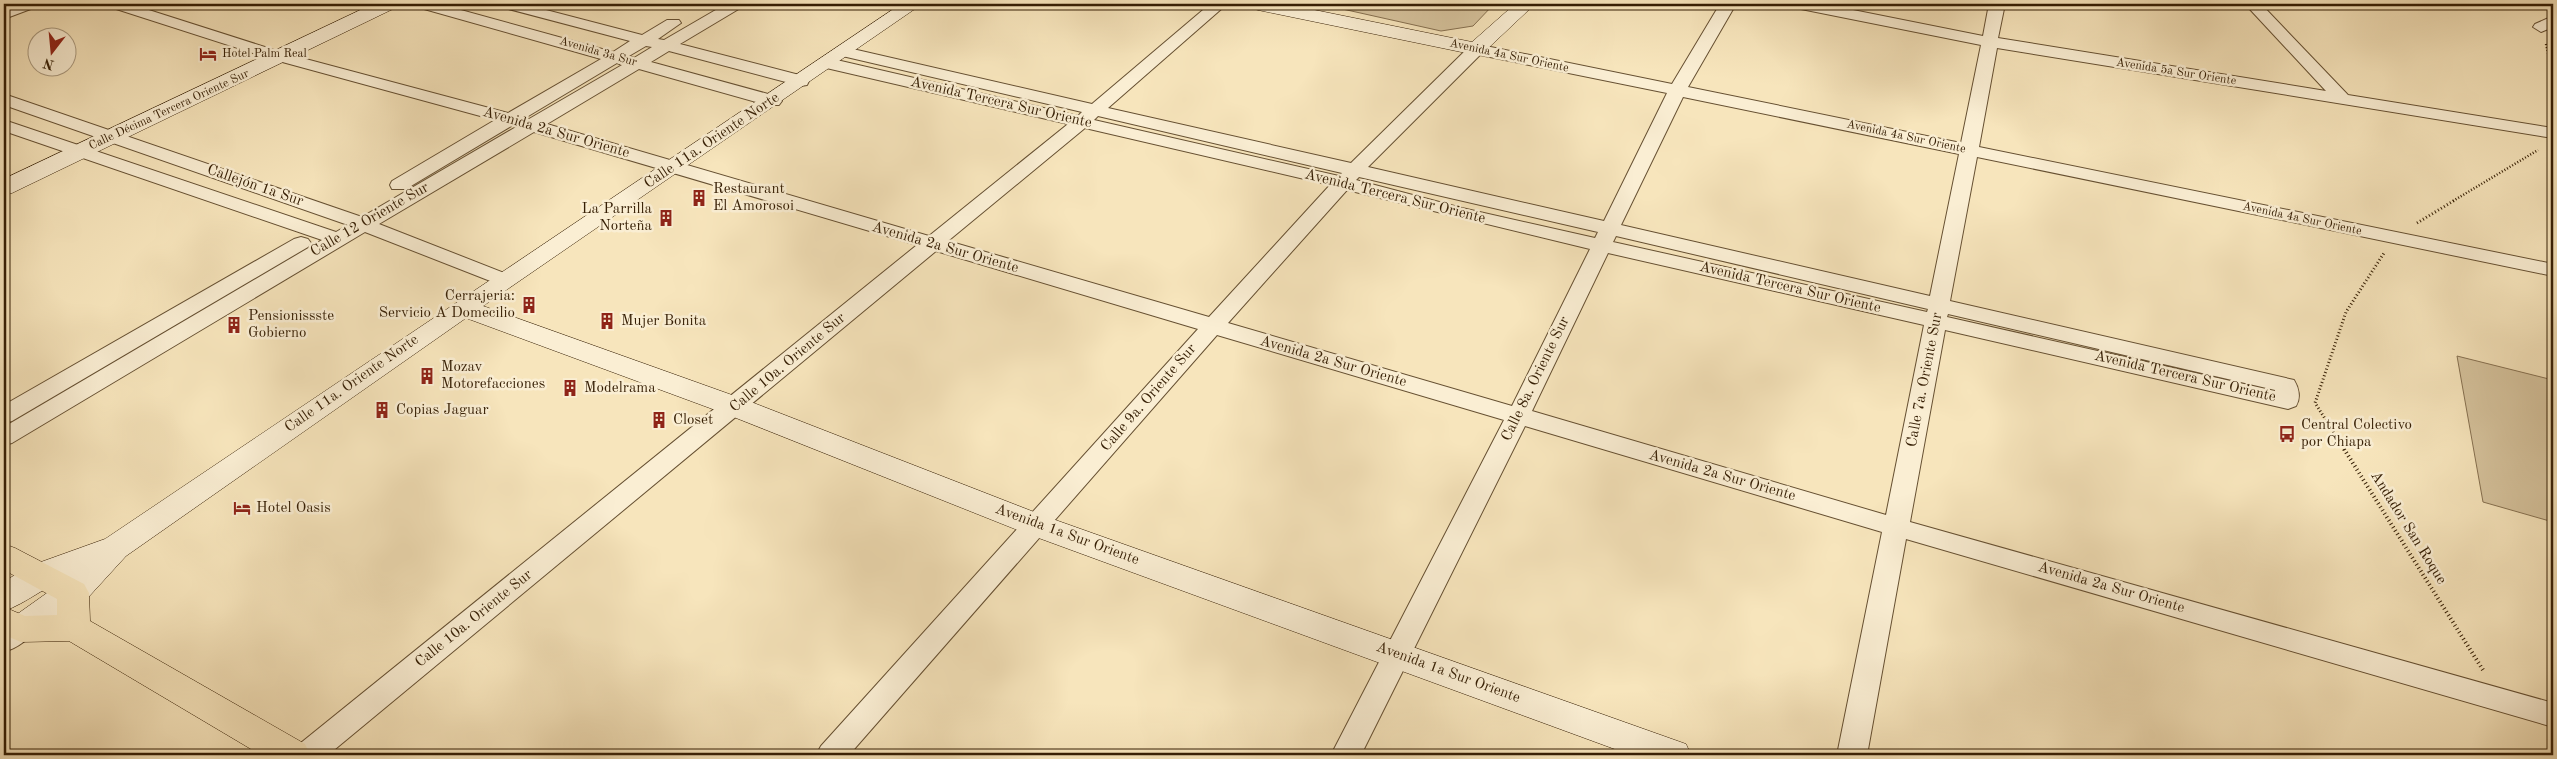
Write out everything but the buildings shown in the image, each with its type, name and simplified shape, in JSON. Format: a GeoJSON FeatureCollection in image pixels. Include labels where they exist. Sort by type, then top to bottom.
{"type":"FeatureCollection","features":[{"type":"Feature","properties":{"kind":"main road"},"geometry":{"type":"LineString","coordinates":[[4,556],[38,576],[73,593],[74,628]]}},
{"type":"Feature","properties":{"kind":"main road"},"geometry":{"type":"LineString","coordinates":[[10,630],[74,628],[292,755]]}},
{"type":"Feature","properties":{"kind":"street"},"geometry":{"type":"LineString","coordinates":[[4,14],[30,4]]}},
{"type":"Feature","properties":{"kind":"street","name":"Avenida 2a Sur Oriente"},"geometry":{"type":"LineString","coordinates":[[115,4],[260,50],[533,126],[1896,527],[2553,715]]}},
{"type":"Feature","properties":{"kind":"street"},"geometry":{"type":"LineString","coordinates":[[4,172],[356,4]]}},
{"type":"Feature","properties":{"kind":"street","name":"Calle Décima Tercera Oriente Sur"},"geometry":{"type":"LineString","coordinates":[[4,188],[388,4]]}},
{"type":"Feature","properties":{"kind":"street","name":"Avenida 3a Sur"},"geometry":{"type":"LineString","coordinates":[[422,4],[773,100]]}},
{"type":"Feature","properties":{"kind":"street","name":"Avenida 3a Sur"},"geometry":{"type":"LineString","coordinates":[[506,4],[801,81]]}},
{"type":"Feature","properties":{"kind":"street","name":"Calle 12 Oriente Sur"},"geometry":{"type":"LineString","coordinates":[[353,221],[510,120],[615,56],[706,4]]}},
{"type":"Feature","properties":{"kind":"street","name":"Calle 12 Oriente Sur"},"geometry":{"type":"LineString","coordinates":[[4,415],[127,342],[533,126],[737,4]]}},
{"type":"Feature","properties":{"kind":"street","name":"Calle 11a. Oriente Norte"},"geometry":{"type":"LineString","coordinates":[[115,548],[505,280],[913,4]]}},
{"type":"Feature","properties":{"kind":"street","name":"Calle 10a. Oriente Sur"},"geometry":{"type":"LineString","coordinates":[[306,755],[736,406],[1088,116],[1219,4]]}},
{"type":"Feature","properties":{"kind":"street","name":"Avenida 4a Sur Oriente"},"geometry":{"type":"LineString","coordinates":[[1258,4],[2553,270]]}},
{"type":"Feature","properties":{"kind":"street"},"geometry":{"type":"LineString","coordinates":[[1476,50],[1526,4]]}},
{"type":"Feature","properties":{"kind":"street","name":"Calle 8a. Oriente Sur"},"geometry":{"type":"LineString","coordinates":[[1346,755],[1399,655],[1677,91],[1728,4]]}},
{"type":"Feature","properties":{"kind":"street","name":"Avenida 5a Sur Oriente"},"geometry":{"type":"LineString","coordinates":[[1801,4],[1849,8],[1990,42],[2342,98],[2549,140]]}},
{"type":"Feature","properties":{"kind":"street","name":"Calle 7a. Oriente Sur"},"geometry":{"type":"LineString","coordinates":[[1852,755],[1997,4]]}},
{"type":"Feature","properties":{"kind":"street"},"geometry":{"type":"LineString","coordinates":[[2253,4],[2342,98]]}},
{"type":"Feature","properties":{"kind":"street"},"geometry":{"type":"LineString","coordinates":[[524,31],[553,16]]}},
{"type":"Feature","properties":{"kind":"street","name":"Calle 9a. Oriente Sur"},"geometry":{"type":"LineString","coordinates":[[831,755],[1212,327],[1349,177],[1476,50]]}},
{"type":"Feature","properties":{"kind":"street","name":"Avenida Tercera Sur Oriente"},"geometry":{"type":"LineString","coordinates":[[836,57],[1938,312],[2286,384],[2288,401],[1938,312]]}},
{"type":"Feature","properties":{"kind":"street","name":"Callejón 1a Sur"},"geometry":{"type":"LineString","coordinates":[[4,99],[353,221],[505,280]]}},
{"type":"Feature","properties":{"kind":"street","name":"Callejón 1a Sur"},"geometry":{"type":"LineString","coordinates":[[4,125],[328,235]]}},
{"type":"Feature","properties":{"kind":"street","name":"Calle 12 Oriente Sur"},"geometry":{"type":"LineString","coordinates":[[4,437],[149,353],[328,235]]}},
{"type":"Feature","properties":{"kind":"street","name":"Avenida 1a Sur Oriente"},"geometry":{"type":"LineString","coordinates":[[464,308],[736,406],[1036,526],[1673,755]]}},
{"type":"Feature","properties":{"kind":"street"},"geometry":{"type":"LineString","coordinates":[[127,342],[149,353]]}},
{"type":"Feature","properties":{"kind":"street"},"geometry":{"type":"LineString","coordinates":[[38,396],[59,405]]}},
{"type":"Feature","properties":{"kind":"street"},"geometry":{"type":"LineString","coordinates":[[4,598],[38,576],[115,548]]}},
{"type":"Feature","properties":{"kind":"street"},"geometry":{"type":"LineString","coordinates":[[10,630],[73,593],[115,548]]}},
{"type":"Feature","properties":{"kind":"path"},"geometry":{"type":"LineString","coordinates":[[2547,24],[2553,75]]}},
{"type":"Feature","properties":{"kind":"path","name":"Andador San Roque"},"geometry":{"type":"LineString","coordinates":[[2502,700],[2315,403],[2346,312],[2394,238],[2549,140]]}},
{"type":"Feature","properties":{"kind":"shaded area"},"geometry":{"type":"Polygon","coordinates":[[[1320,4],[1494,4],[1473,26],[1441,31],[1320,4]]]}},
{"type":"Feature","properties":{"kind":"shaded area"},"geometry":{"type":"Polygon","coordinates":[[[2457,356],[2553,380],[2553,522],[2483,502],[2457,356]]]}},
{"type":"Feature","properties":{"kind":"place","name":"Hotel Palm Real"},"geometry":{"type":"Point","coordinates":[208,54]}},
{"type":"Feature","properties":{"kind":"place","name":"Restaurant El Amorosoi"},"geometry":{"type":"Point","coordinates":[699,198]}},
{"type":"Feature","properties":{"kind":"place","name":"La Parrilla Norteña"},"geometry":{"type":"Point","coordinates":[666,218]}},
{"type":"Feature","properties":{"kind":"place","name":"Cerrajeria: Servicio A Domecilio"},"geometry":{"type":"Point","coordinates":[529,305]}},
{"type":"Feature","properties":{"kind":"place","name":"Mujer Bonita"},"geometry":{"type":"Point","coordinates":[607,321]}},
{"type":"Feature","properties":{"kind":"place","name":"Pensionissste Gobierno"},"geometry":{"type":"Point","coordinates":[234,325]}},
{"type":"Feature","properties":{"kind":"place","name":"Mozav Motorefacciones"},"geometry":{"type":"Point","coordinates":[427,376]}},
{"type":"Feature","properties":{"kind":"place","name":"Modelrama"},"geometry":{"type":"Point","coordinates":[570,388]}},
{"type":"Feature","properties":{"kind":"place","name":"Copias Jaguar"},"geometry":{"type":"Point","coordinates":[382,410]}},
{"type":"Feature","properties":{"kind":"place","name":"Closet"},"geometry":{"type":"Point","coordinates":[659,420]}},
{"type":"Feature","properties":{"kind":"place","name":"Central Colectivo por Chiapa"},"geometry":{"type":"Point","coordinates":[2287,434]}},
{"type":"Feature","properties":{"kind":"place","name":"Hotel Oasis"},"geometry":{"type":"Point","coordinates":[242,508]}}]}
